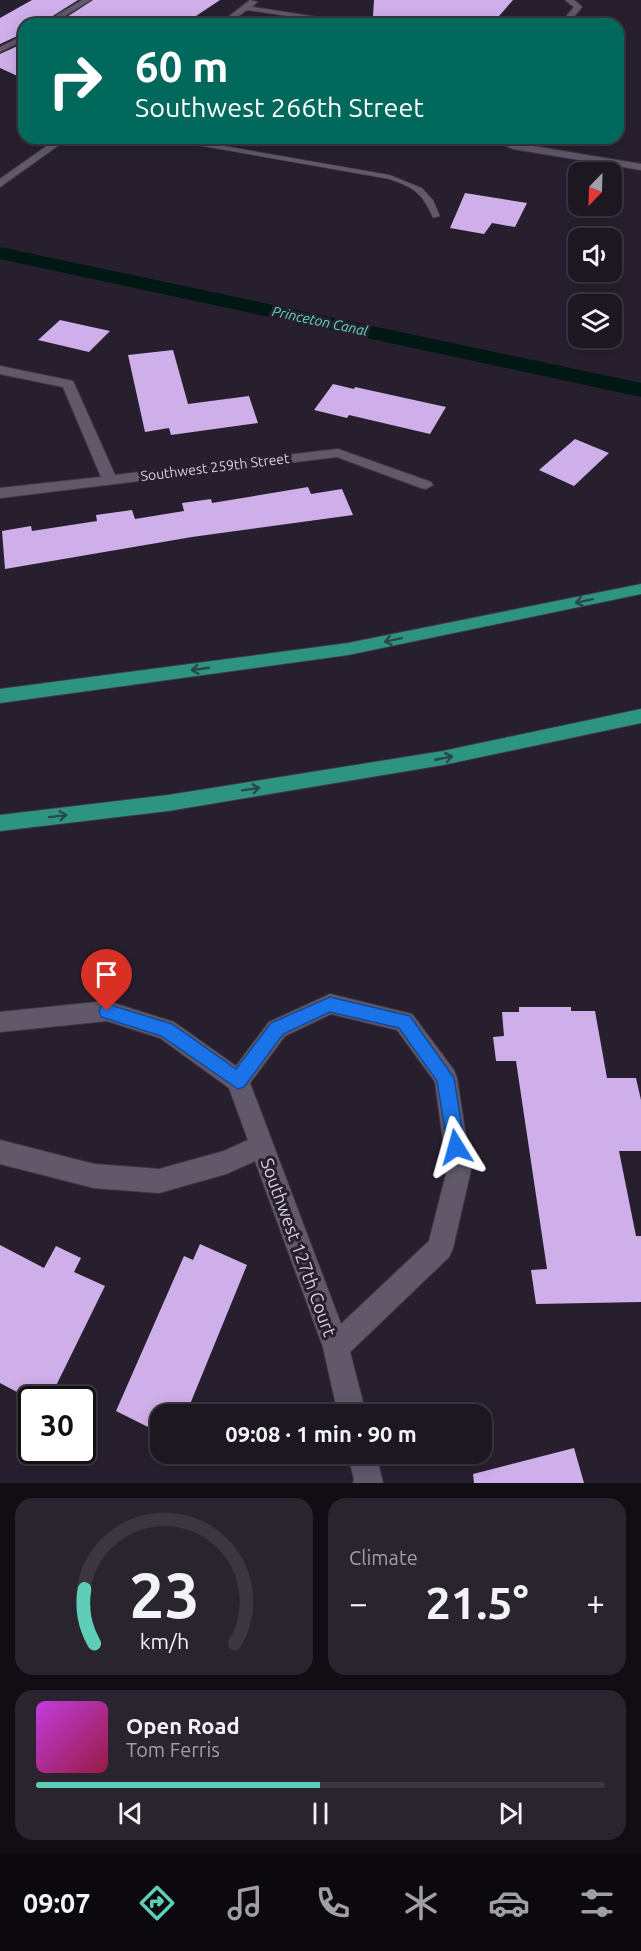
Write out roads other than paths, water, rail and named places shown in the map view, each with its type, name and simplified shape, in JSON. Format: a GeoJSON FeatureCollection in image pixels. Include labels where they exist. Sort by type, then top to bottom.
{"type":"FeatureCollection","features":[{"type":"Feature","properties":{"kind":"highway"},"geometry":{"type":"LineString","coordinates":[[0,696],[348,649],[641,589]]}},
{"type":"Feature","properties":{"kind":"highway"},"geometry":{"type":"LineString","coordinates":[[0,823],[168,803],[443,758],[641,716]]}},
{"type":"Feature","properties":{"kind":"street"},"geometry":{"type":"LineString","coordinates":[[56,18],[87,0]]}},
{"type":"Feature","properties":{"kind":"street"},"geometry":{"type":"LineString","coordinates":[[232,18],[256,0]]}},
{"type":"Feature","properties":{"kind":"street"},"geometry":{"type":"LineString","coordinates":[[569,18],[578,7],[570,0]]}},
{"type":"Feature","properties":{"kind":"street"},"geometry":{"type":"LineString","coordinates":[[246,8],[316,18]]}},
{"type":"Feature","properties":{"kind":"street"},"geometry":{"type":"LineString","coordinates":[[0,50],[18,40]]}},
{"type":"Feature","properties":{"kind":"street"},"geometry":{"type":"LineString","coordinates":[[0,184],[56,144]]}},
{"type":"Feature","properties":{"kind":"street"},"geometry":{"type":"LineString","coordinates":[[508,144],[641,167]]}},
{"type":"Feature","properties":{"kind":"street"},"geometry":{"type":"LineString","coordinates":[[0,370],[68,384],[110,480]]}},
{"type":"Feature","properties":{"kind":"street","name":"Southwest 259th Street"},"geometry":{"type":"LineString","coordinates":[[0,493],[338,453],[426,484]]}},
{"type":"Feature","properties":{"kind":"street"},"geometry":{"type":"LineString","coordinates":[[0,1022],[107,1011],[166,1029],[238,1081],[277,1029],[330,1004],[404,1021],[446,1078],[459,1170],[440,1248],[336,1347]]}},
{"type":"Feature","properties":{"kind":"street","name":"Southwest 127th Court"},"geometry":{"type":"LineString","coordinates":[[238,1081],[336,1347],[350,1404]]}},
{"type":"Feature","properties":{"kind":"street"},"geometry":{"type":"LineString","coordinates":[[0,1152],[94,1176],[159,1181],[226,1162],[261,1146]]}},
{"type":"Feature","properties":{"kind":"street"},"geometry":{"type":"LineString","coordinates":[[364,1464],[368,1482]]}},
{"type":"Feature","properties":{"kind":"lane"},"geometry":{"type":"LineString","coordinates":[[202,144],[390,177],[412,185],[431,200],[436,216]]}},
{"type":"Feature","properties":{"kind":"waterway","name":"Princeton Canal"},"geometry":{"type":"LineString","coordinates":[[0,253],[641,390]]}}]}
